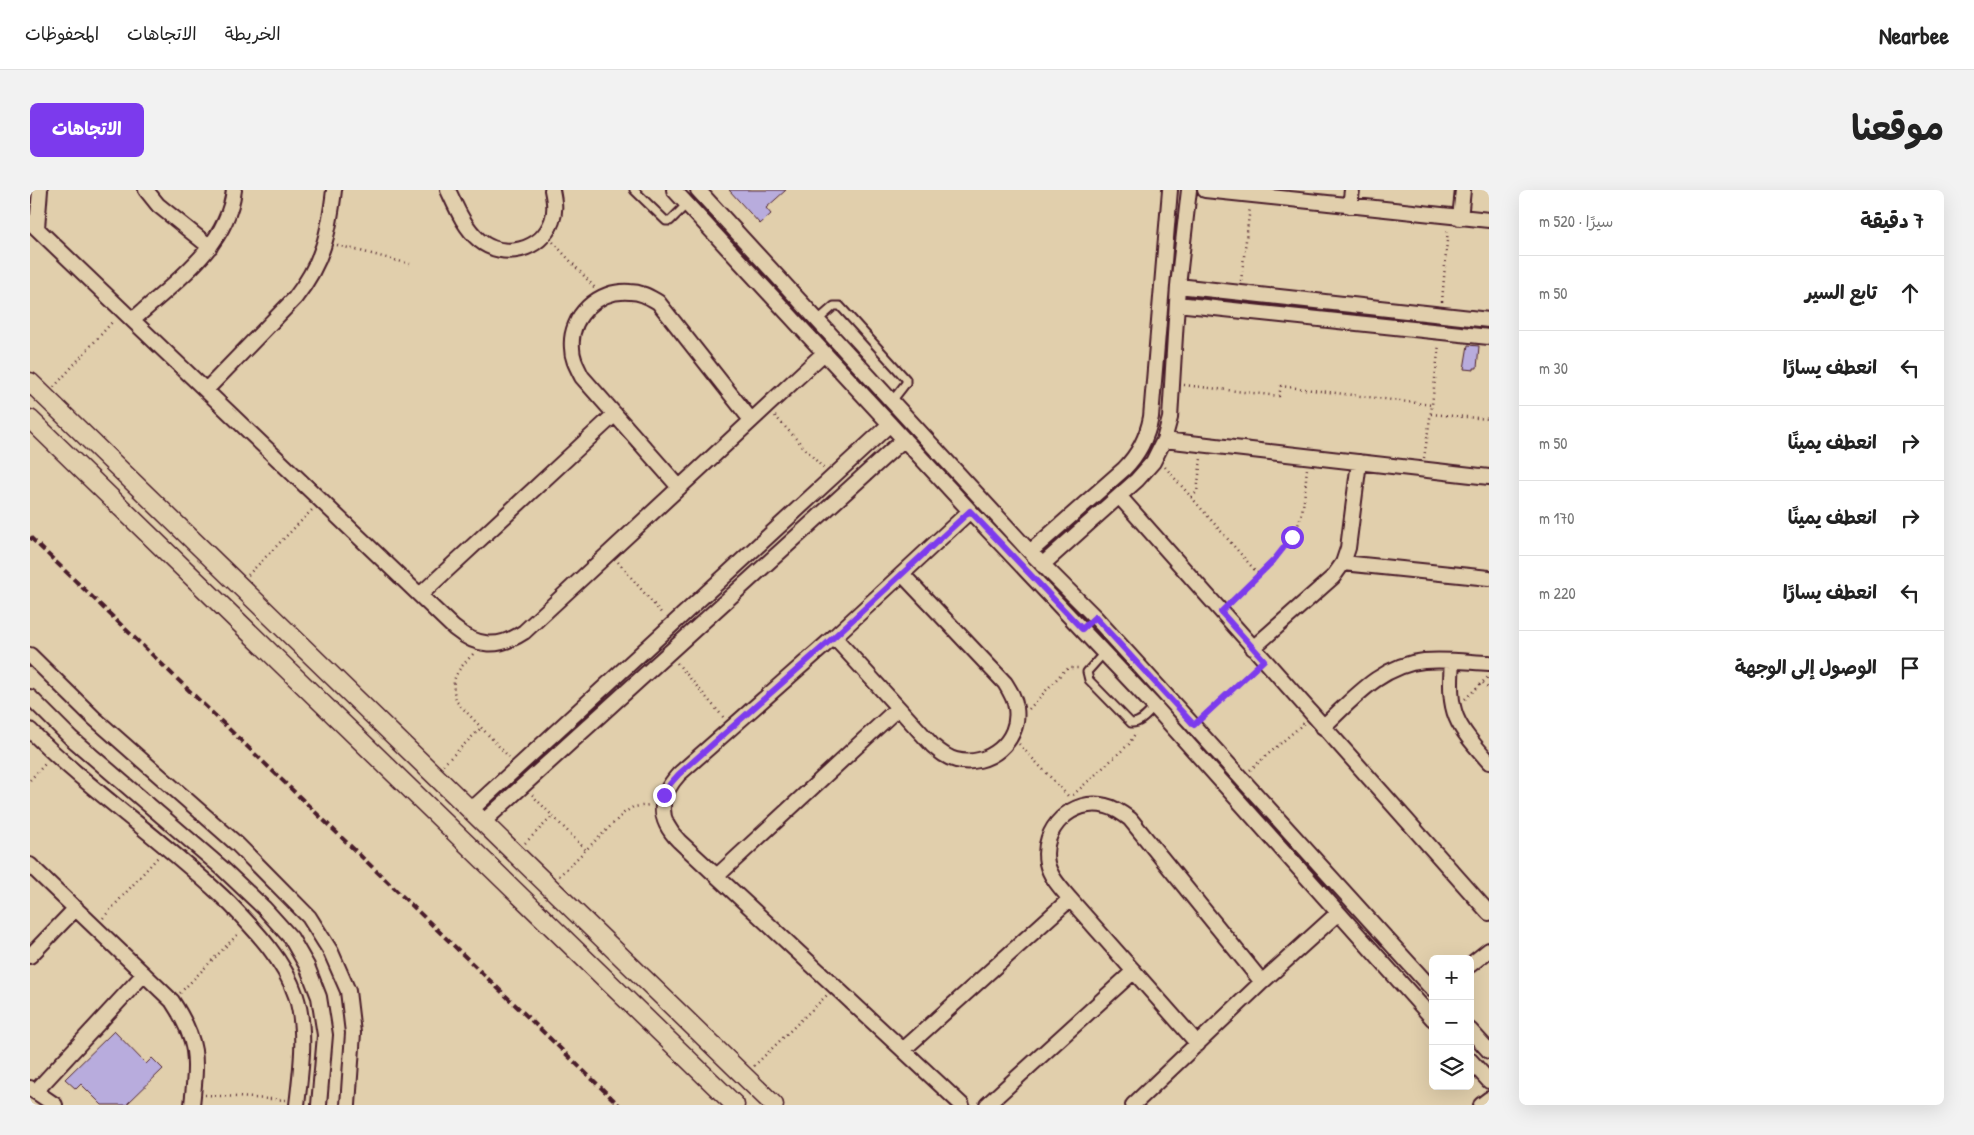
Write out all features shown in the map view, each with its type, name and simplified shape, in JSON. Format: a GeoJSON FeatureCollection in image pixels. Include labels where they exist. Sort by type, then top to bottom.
{"type":"FeatureCollection","features":[{"type":"Feature","properties":{"kind":"street"},"geometry":{"type":"LineString","coordinates":[[40,190],[33,225],[420,595],[472,641],[483,643],[504,642],[524,632],[824,353]]}},
{"type":"Feature","properties":{"kind":"street"},"geometry":{"type":"LineString","coordinates":[[146,190],[158,205],[210,247]]}},
{"type":"Feature","properties":{"kind":"street"},"geometry":{"type":"LineString","coordinates":[[128,315],[210,247],[230,212],[234,190]]}},
{"type":"Feature","properties":{"kind":"street"},"geometry":{"type":"LineString","coordinates":[[206,390],[295,298],[313,272],[326,242],[334,190]]}},
{"type":"Feature","properties":{"kind":"street"},"geometry":{"type":"LineString","coordinates":[[448,190],[468,227],[479,240],[496,249],[514,251],[532,246],[546,234],[553,220],[555,204],[552,190]]}},
{"type":"Feature","properties":{"kind":"street"},"geometry":{"type":"LineString","coordinates":[[674,190],[1154,707],[1429,1014]]}},
{"type":"Feature","properties":{"kind":"street"},"geometry":{"type":"LineString","coordinates":[[698,190],[1042,565],[1095,617],[1429,986]]}},
{"type":"Feature","properties":{"kind":"street"},"geometry":{"type":"LineString","coordinates":[[1030,552],[1124,469],[1139,451],[1149,429],[1170,190]]}},
{"type":"Feature","properties":{"kind":"street"},"geometry":{"type":"LineString","coordinates":[[1042,565],[1145,471],[1156,456],[1164,440],[1170,418],[1178,286],[1188,190]]}},
{"type":"Feature","properties":{"kind":"street"},"geometry":{"type":"LineString","coordinates":[[1205,190],[1489,220]]}},
{"type":"Feature","properties":{"kind":"street"},"geometry":{"type":"LineString","coordinates":[[1350,206],[1352,190]]}},
{"type":"Feature","properties":{"kind":"street"},"geometry":{"type":"LineString","coordinates":[[1455,217],[1463,190]]}},
{"type":"Feature","properties":{"kind":"street"},"geometry":{"type":"LineString","coordinates":[[1178,286],[1489,320]]}},
{"type":"Feature","properties":{"kind":"street"},"geometry":{"type":"LineString","coordinates":[[679,487],[582,377],[574,363],[573,331],[579,317],[589,305],[602,296],[617,292],[646,295],[658,302],[751,420]]}},
{"type":"Feature","properties":{"kind":"street"},"geometry":{"type":"LineString","coordinates":[[1228,309],[1234,292]]}},
{"type":"Feature","properties":{"kind":"street"},"geometry":{"type":"LineString","coordinates":[[1177,304],[1489,336]]}},
{"type":"Feature","properties":{"kind":"street"},"geometry":{"type":"LineString","coordinates":[[1446,332],[1447,316]]}},
{"type":"Feature","properties":{"kind":"street"},"geometry":{"type":"LineString","coordinates":[[853,384],[866,372]]}},
{"type":"Feature","properties":{"kind":"street"},"geometry":{"type":"LineString","coordinates":[[30,382],[774,1105]]}},
{"type":"Feature","properties":{"kind":"street"},"geometry":{"type":"LineString","coordinates":[[1153,394],[1172,389]]}},
{"type":"Feature","properties":{"kind":"street"},"geometry":{"type":"LineString","coordinates":[[420,595],[615,414]]}},
{"type":"Feature","properties":{"kind":"street"},"geometry":{"type":"LineString","coordinates":[[30,420],[733,1103],[747,1079]]}},
{"type":"Feature","properties":{"kind":"street"},"geometry":{"type":"LineString","coordinates":[[477,816],[508,777],[890,424]]}},
{"type":"Feature","properties":{"kind":"street"},"geometry":{"type":"LineString","coordinates":[[477,816],[521,787],[864,473],[904,439]]}},
{"type":"Feature","properties":{"kind":"street"},"geometry":{"type":"LineString","coordinates":[[1164,440],[1489,476]]}},
{"type":"Feature","properties":{"kind":"street"},"geometry":{"type":"LineString","coordinates":[[77,465],[96,447]]}},
{"type":"Feature","properties":{"kind":"street"},"geometry":{"type":"LineString","coordinates":[[852,460],[864,473]]}},
{"type":"Feature","properties":{"kind":"street"},"geometry":{"type":"LineString","coordinates":[[1254,648],[1333,576],[1343,563],[1348,548],[1359,462]]}},
{"type":"Feature","properties":{"kind":"street"},"geometry":{"type":"LineString","coordinates":[[1119,496],[1489,913]]}},
{"type":"Feature","properties":{"kind":"street"},"geometry":{"type":"LineString","coordinates":[[962,1105],[670,832],[662,808],[664,795],[670,784],[731,726],[834,637],[970,511]]}},
{"type":"Feature","properties":{"kind":"street"},"geometry":{"type":"LineString","coordinates":[[1070,517],[1081,530]]}},
{"type":"Feature","properties":{"kind":"street"},"geometry":{"type":"LineString","coordinates":[[1343,563],[1489,578]]}},
{"type":"Feature","properties":{"kind":"street"},"geometry":{"type":"LineString","coordinates":[[834,637],[943,755],[955,760],[968,762],[981,760],[993,755],[1003,747],[1014,729],[1014,702],[1005,683],[903,574]]}},
{"type":"Feature","properties":{"kind":"street"},"geometry":{"type":"LineString","coordinates":[[250,634],[268,614]]}},
{"type":"Feature","properties":{"kind":"street"},"geometry":{"type":"LineString","coordinates":[[1082,629],[1095,617]]}},
{"type":"Feature","properties":{"kind":"street"},"geometry":{"type":"LineString","coordinates":[[30,655],[94,718],[238,845],[309,917],[331,952],[348,991],[354,1033],[348,1105]]}},
{"type":"Feature","properties":{"kind":"street"},"geometry":{"type":"LineString","coordinates":[[1324,727],[1367,686],[1394,668],[1426,660],[1489,663]]}},
{"type":"Feature","properties":{"kind":"street"},"geometry":{"type":"LineString","coordinates":[[1452,662],[1450,686],[1453,711],[1464,733],[1489,762]]}},
{"type":"Feature","properties":{"kind":"street"},"geometry":{"type":"LineString","coordinates":[[30,697],[71,738],[181,832],[264,908],[291,938],[308,966],[319,998],[324,1035],[319,1103],[298,1103],[302,1024],[296,996],[284,970],[249,923],[208,883],[54,755],[30,730]]}},
{"type":"Feature","properties":{"kind":"street"},"geometry":{"type":"LineString","coordinates":[[717,876],[898,708]]}},
{"type":"Feature","properties":{"kind":"street"},"geometry":{"type":"LineString","coordinates":[[54,755],[71,738]]}},
{"type":"Feature","properties":{"kind":"street"},"geometry":{"type":"LineString","coordinates":[[508,777],[521,787]]}},
{"type":"Feature","properties":{"kind":"street"},"geometry":{"type":"LineString","coordinates":[[1198,1044],[1070,899],[1052,875],[1047,862],[1046,848],[1056,823],[1074,802],[1106,806],[1119,810],[1130,819],[1262,982]]}},
{"type":"Feature","properties":{"kind":"street"},"geometry":{"type":"LineString","coordinates":[[167,848],[181,832]]}},
{"type":"Feature","properties":{"kind":"street"},"geometry":{"type":"LineString","coordinates":[[30,865],[172,1001],[183,1018],[191,1036],[196,1055],[193,1100]]}},
{"type":"Feature","properties":{"kind":"street"},"geometry":{"type":"LineString","coordinates":[[903,1050],[1070,899]]}},
{"type":"Feature","properties":{"kind":"street"},"geometry":{"type":"LineString","coordinates":[[30,956],[76,908]]}},
{"type":"Feature","properties":{"kind":"street"},"geometry":{"type":"LineString","coordinates":[[249,923],[264,908]]}},
{"type":"Feature","properties":{"kind":"street"},"geometry":{"type":"LineString","coordinates":[[1133,1105],[1262,982],[1338,913]]}},
{"type":"Feature","properties":{"kind":"street"},"geometry":{"type":"LineString","coordinates":[[1474,962],[1489,950]]}},
{"type":"Feature","properties":{"kind":"street"},"geometry":{"type":"LineString","coordinates":[[987,1105],[1134,971]]}},
{"type":"Feature","properties":{"kind":"street"},"geometry":{"type":"LineString","coordinates":[[54,1105],[32,1090],[144,974]]}},
{"type":"Feature","properties":{"kind":"street"},"geometry":{"type":"LineString","coordinates":[[1474,1034],[1489,1051]]}},
{"type":"Feature","properties":{"kind":"street"},"geometry":{"type":"LineString","coordinates":[[1474,1064],[1489,1081]]}},
{"type":"Feature","properties":{"kind":"street"},"geometry":{"type":"LineString","coordinates":[[1481,1105],[1489,1099]]}},
{"type":"Feature","properties":{"kind":"lane"},"geometry":{"type":"LineString","coordinates":[[634,190],[666,221],[670,221],[687,204]]}},
{"type":"Feature","properties":{"kind":"lane"},"geometry":{"type":"LineString","coordinates":[[818,320],[834,306],[840,306],[906,379],[906,383],[892,401]]}},
{"type":"Feature","properties":{"kind":"lane"},"geometry":{"type":"LineString","coordinates":[[1104,653],[1087,672],[1089,680],[1127,720],[1136,723],[1154,707]]}},
{"type":"Feature","properties":{"kind":"path"},"geometry":{"type":"LineString","coordinates":[[1234,292],[1251,195]]}},
{"type":"Feature","properties":{"kind":"path"},"geometry":{"type":"LineString","coordinates":[[1447,316],[1455,217]]}},
{"type":"Feature","properties":{"kind":"path"},"geometry":{"type":"LineString","coordinates":[[546,234],[602,296]]}},
{"type":"Feature","properties":{"kind":"path"},"geometry":{"type":"LineString","coordinates":[[326,242],[410,264]]}},
{"type":"Feature","properties":{"kind":"path"},"geometry":{"type":"LineString","coordinates":[[45,397],[128,315]]}},
{"type":"Feature","properties":{"kind":"path"},"geometry":{"type":"LineString","coordinates":[[1422,469],[1446,332]]}},
{"type":"Feature","properties":{"kind":"path"},"geometry":{"type":"LineString","coordinates":[[1172,389],[1280,396],[1281,386],[1432,405]]}},
{"type":"Feature","properties":{"kind":"path"},"geometry":{"type":"LineString","coordinates":[[766,406],[833,478]]}},
{"type":"Feature","properties":{"kind":"path"},"geometry":{"type":"LineString","coordinates":[[1431,414],[1489,419]]}},
{"type":"Feature","properties":{"kind":"path"},"geometry":{"type":"LineString","coordinates":[[1190,497],[1197,492],[1203,444]]}},
{"type":"Feature","properties":{"kind":"path"},"geometry":{"type":"LineString","coordinates":[[1156,456],[1259,575]]}},
{"type":"Feature","properties":{"kind":"path"},"geometry":{"type":"LineString","coordinates":[[1221,612],[1284,549],[1298,524],[1302,509],[1308,456]]}},
{"type":"Feature","properties":{"kind":"path"},"geometry":{"type":"LineString","coordinates":[[238,586],[321,501]]}},
{"type":"Feature","properties":{"kind":"path"},"geometry":{"type":"LineString","coordinates":[[610,552],[672,626]]}},
{"type":"Feature","properties":{"kind":"path"},"geometry":{"type":"LineString","coordinates":[[483,643],[459,669],[454,679],[453,691],[457,702],[519,767]]}},
{"type":"Feature","properties":{"kind":"path"},"geometry":{"type":"LineString","coordinates":[[668,652],[731,726]]}},
{"type":"Feature","properties":{"kind":"path"},"geometry":{"type":"LineString","coordinates":[[1194,725],[1264,660]]}},
{"type":"Feature","properties":{"kind":"path"},"geometry":{"type":"LineString","coordinates":[[1087,672],[1076,668],[1064,671],[1014,729],[1074,802],[1129,744],[1135,735],[1136,723]]}},
{"type":"Feature","properties":{"kind":"path"},"geometry":{"type":"LineString","coordinates":[[1453,711],[1489,676]]}},
{"type":"Feature","properties":{"kind":"path"},"geometry":{"type":"LineString","coordinates":[[1483,682],[1489,689]]}},
{"type":"Feature","properties":{"kind":"path"},"geometry":{"type":"LineString","coordinates":[[1241,778],[1313,715]]}},
{"type":"Feature","properties":{"kind":"path"},"geometry":{"type":"LineString","coordinates":[[433,774],[481,728]]}},
{"type":"Feature","properties":{"kind":"path"},"geometry":{"type":"LineString","coordinates":[[30,780],[54,755]]}},
{"type":"Feature","properties":{"kind":"path"},"geometry":{"type":"LineString","coordinates":[[521,787],[586,850]]}},
{"type":"Feature","properties":{"kind":"path"},"geometry":{"type":"LineString","coordinates":[[549,886],[624,813],[633,807],[655,805],[662,808]]}},
{"type":"Feature","properties":{"kind":"path"},"geometry":{"type":"LineString","coordinates":[[515,853],[553,816]]}},
{"type":"Feature","properties":{"kind":"path"},"geometry":{"type":"LineString","coordinates":[[95,926],[167,848]]}},
{"type":"Feature","properties":{"kind":"path"},"geometry":{"type":"LineString","coordinates":[[172,1001],[249,923]]}},
{"type":"Feature","properties":{"kind":"path"},"geometry":{"type":"LineString","coordinates":[[747,1079],[836,987]]}},
{"type":"Feature","properties":{"kind":"path"},"geometry":{"type":"LineString","coordinates":[[193,1100],[298,1103]]}},
{"type":"Feature","properties":{"kind":"building"},"geometry":{"type":"Polygon","coordinates":[[[729,190],[786,190],[766,208],[771,214],[760,224],[729,190]]]}},
{"type":"Feature","properties":{"kind":"building"},"geometry":{"type":"Polygon","coordinates":[[[1468,345],[1479,346],[1477,368],[1474,368],[1474,370],[1464,369],[1468,345]]]}},
{"type":"Feature","properties":{"kind":"building"},"geometry":{"type":"Polygon","coordinates":[[[114,1031],[146,1064],[152,1058],[163,1069],[126,1105],[102,1105],[81,1084],[76,1089],[65,1079],[114,1031]]]}},
{"type":"Feature","properties":{"kind":"railway"},"geometry":{"type":"LineString","coordinates":[[30,537],[619,1105]]}},
{"type":"Feature","properties":{"kind":"route"},"geometry":{"type":"LineString","coordinates":[[664,795],[670,784],[679,774],[731,726],[834,637],[970,511],[1082,629],[1095,617],[1194,725],[1264,660],[1221,612],[1274,560],[1292,537]]}}]}
